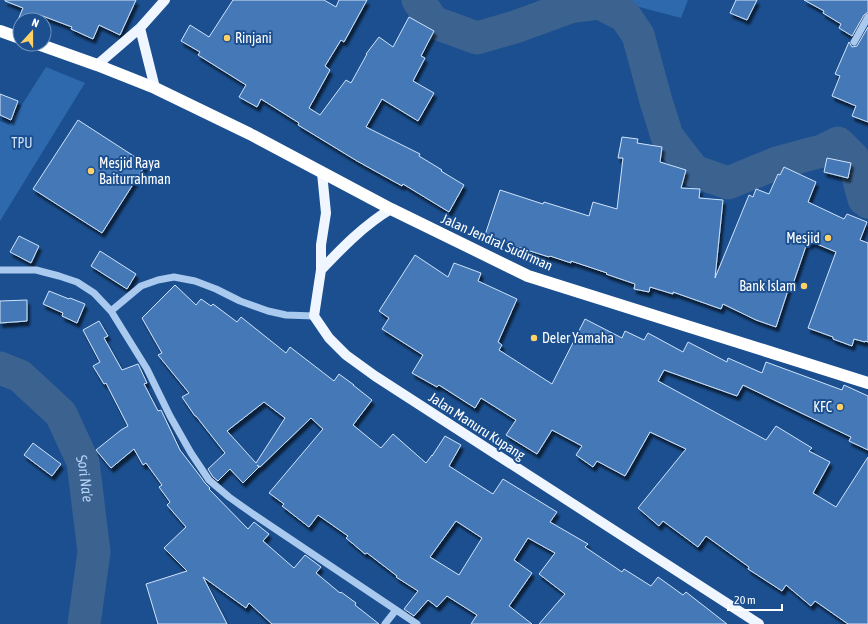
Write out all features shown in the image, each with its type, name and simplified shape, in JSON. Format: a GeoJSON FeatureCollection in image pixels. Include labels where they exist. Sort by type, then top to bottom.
{"type":"FeatureCollection","features":[{"type":"Feature","properties":{"kind":"highway"},"geometry":{"type":"LineString","coordinates":[[0,30],[12,35]]}},
{"type":"Feature","properties":{"kind":"highway","name":"Jalan Jendral Sudirman"},"geometry":{"type":"LineString","coordinates":[[52,49],[155,88],[250,134],[391,209],[528,276],[868,383]]}},
{"type":"Feature","properties":{"kind":"main road"},"geometry":{"type":"LineString","coordinates":[[97,65],[140,28],[165,0]]}},
{"type":"Feature","properties":{"kind":"main road"},"geometry":{"type":"LineString","coordinates":[[140,28],[155,88]]}},
{"type":"Feature","properties":{"kind":"main road"},"geometry":{"type":"LineString","coordinates":[[314,316],[321,270],[321,245],[326,213],[322,173]]}},
{"type":"Feature","properties":{"kind":"main road"},"geometry":{"type":"LineString","coordinates":[[321,270],[359,233],[391,209]]}},
{"type":"Feature","properties":{"kind":"main road","name":"Jalan Manuru Kupang"},"geometry":{"type":"LineString","coordinates":[[314,316],[329,338],[346,355],[375,376],[758,624]]}},
{"type":"Feature","properties":{"kind":"street"},"geometry":{"type":"LineString","coordinates":[[854,42],[868,17]]}},
{"type":"Feature","properties":{"kind":"street"},"geometry":{"type":"LineString","coordinates":[[0,270],[36,270],[77,282],[94,293],[111,310],[147,369],[170,416],[191,453],[209,480],[229,497],[253,514],[417,624]]}},
{"type":"Feature","properties":{"kind":"street"},"geometry":{"type":"LineString","coordinates":[[111,310],[141,286],[158,280],[174,278],[195,281],[216,289],[240,301],[268,311],[286,315],[314,316]]}},
{"type":"Feature","properties":{"kind":"street"},"geometry":{"type":"LineString","coordinates":[[385,624],[396,610]]}},
{"type":"Feature","properties":{"kind":"green space"},"geometry":{"type":"Polygon","coordinates":[[[602,0],[688,0],[681,18],[632,5],[602,0]]]}},
{"type":"Feature","properties":{"kind":"green space","name":"TPU"},"geometry":{"type":"Polygon","coordinates":[[[46,67],[85,83],[0,221],[0,121],[9,125],[46,67]]]}},
{"type":"Feature","properties":{"kind":"building"},"geometry":{"type":"Polygon","coordinates":[[[136,0],[120,35],[99,25],[93,39],[71,29],[72,27],[52,20],[52,12],[21,12],[23,8],[5,1],[136,0]]]}},
{"type":"Feature","properties":{"kind":"building"},"geometry":{"type":"Polygon","coordinates":[[[233,0],[324,0],[336,7],[339,0],[367,0],[344,42],[341,40],[325,66],[330,70],[309,108],[320,115],[346,80],[351,83],[366,54],[379,37],[393,47],[409,17],[434,31],[421,56],[425,58],[413,81],[434,93],[418,121],[382,99],[366,127],[420,154],[419,156],[464,185],[449,212],[403,184],[402,186],[357,161],[298,125],[299,123],[261,99],[257,107],[239,97],[246,85],[198,55],[200,52],[181,41],[190,25],[209,37],[233,0]]]}},
{"type":"Feature","properties":{"kind":"building"},"geometry":{"type":"Polygon","coordinates":[[[736,0],[757,0],[747,20],[730,13],[736,0]]]}},
{"type":"Feature","properties":{"kind":"building"},"geometry":{"type":"Polygon","coordinates":[[[804,0],[868,0],[868,12],[864,15],[852,36],[839,28],[841,24],[823,13],[824,11],[804,0]]]}},
{"type":"Feature","properties":{"kind":"building"},"geometry":{"type":"Polygon","coordinates":[[[868,27],[868,122],[852,116],[856,106],[832,96],[840,76],[835,74],[849,42],[852,47],[857,46],[868,27]]]}},
{"type":"Feature","properties":{"kind":"building"},"geometry":{"type":"Polygon","coordinates":[[[0,94],[18,101],[11,120],[0,115],[0,94]]]}},
{"type":"Feature","properties":{"kind":"building"},"geometry":{"type":"Polygon","coordinates":[[[78,120],[146,164],[102,233],[33,189],[78,120]]]}},
{"type":"Feature","properties":{"kind":"building"},"geometry":{"type":"Polygon","coordinates":[[[622,137],[638,139],[637,143],[662,147],[660,162],[686,170],[681,188],[700,189],[699,198],[723,200],[715,278],[749,195],[753,197],[756,189],[769,194],[778,174],[780,175],[784,167],[816,182],[808,202],[844,219],[847,214],[867,222],[860,240],[868,243],[868,342],[854,339],[852,346],[808,328],[836,252],[812,242],[810,245],[807,243],[793,284],[790,284],[776,327],[756,320],[723,304],[721,309],[673,292],[673,294],[650,287],[649,292],[634,289],[635,284],[606,274],[607,273],[571,261],[571,263],[550,256],[549,257],[485,235],[500,190],[543,204],[544,202],[589,216],[593,202],[617,209],[623,158],[618,158],[622,137]]]}},
{"type":"Feature","properties":{"kind":"building"},"geometry":{"type":"Polygon","coordinates":[[[827,158],[851,163],[848,178],[824,172],[827,158]]]}},
{"type":"Feature","properties":{"kind":"building"},"geometry":{"type":"Polygon","coordinates":[[[19,236],[39,246],[31,263],[10,252],[19,236]]]}},
{"type":"Feature","properties":{"kind":"building"},"geometry":{"type":"Polygon","coordinates":[[[100,251],[136,274],[127,289],[91,266],[100,251]]]}},
{"type":"Feature","properties":{"kind":"building"},"geometry":{"type":"Polygon","coordinates":[[[415,255],[448,277],[454,263],[481,273],[478,281],[517,299],[498,342],[502,345],[499,350],[552,384],[585,319],[622,338],[625,331],[644,340],[648,333],[683,352],[688,342],[727,362],[728,358],[762,373],[766,362],[842,390],[844,385],[868,396],[868,450],[849,441],[851,437],[743,385],[737,396],[664,370],[658,381],[766,440],[776,426],[812,448],[809,451],[830,462],[813,493],[836,507],[868,457],[868,624],[848,624],[815,601],[811,606],[786,585],[782,591],[748,569],[749,567],[706,536],[698,547],[663,521],[659,526],[638,508],[686,449],[650,432],[625,476],[597,461],[593,467],[576,455],[582,446],[552,430],[537,454],[506,435],[516,420],[481,398],[475,408],[439,385],[437,387],[412,373],[423,355],[382,329],[389,318],[379,311],[415,255]]]}},
{"type":"Feature","properties":{"kind":"building"},"geometry":{"type":"Polygon","coordinates":[[[175,285],[196,305],[201,299],[211,306],[213,304],[237,322],[241,317],[286,353],[290,347],[334,381],[339,374],[372,400],[353,425],[381,448],[393,434],[426,463],[445,436],[461,445],[449,466],[493,494],[503,479],[557,512],[550,522],[588,544],[585,547],[622,572],[624,569],[651,586],[658,577],[683,595],[686,592],[727,624],[539,624],[565,594],[539,574],[555,553],[528,538],[514,560],[532,573],[509,606],[532,624],[471,624],[477,615],[447,596],[437,607],[428,600],[414,616],[404,609],[418,591],[396,577],[397,576],[367,553],[365,554],[346,538],[348,536],[318,515],[309,527],[282,506],[284,504],[269,493],[323,429],[311,418],[260,467],[257,465],[259,467],[243,483],[230,469],[218,481],[213,477],[208,469],[225,453],[195,416],[182,397],[189,393],[158,355],[162,353],[142,318],[175,285]],[[264,402],[227,431],[256,463],[285,418],[264,402]],[[456,521],[430,557],[459,575],[482,538],[456,521]]]}},
{"type":"Feature","properties":{"kind":"building"},"geometry":{"type":"Polygon","coordinates":[[[49,291],[85,304],[77,323],[62,316],[63,313],[43,304],[49,291]]]}},
{"type":"Feature","properties":{"kind":"building"},"geometry":{"type":"Polygon","coordinates":[[[27,300],[27,321],[0,323],[0,301],[27,300]]]}},
{"type":"Feature","properties":{"kind":"building"},"geometry":{"type":"Polygon","coordinates":[[[99,321],[108,336],[104,338],[122,370],[138,364],[147,383],[144,384],[158,411],[161,410],[180,450],[210,488],[209,489],[248,529],[254,522],[269,534],[263,541],[294,568],[305,555],[321,567],[316,573],[340,593],[341,592],[356,603],[355,605],[379,624],[272,624],[249,603],[246,608],[203,577],[227,624],[158,624],[146,584],[187,571],[164,548],[186,527],[167,505],[170,502],[159,487],[162,485],[146,463],[143,465],[134,449],[111,468],[96,450],[128,426],[106,383],[104,384],[93,366],[100,362],[83,330],[99,321]]]}},
{"type":"Feature","properties":{"kind":"building"},"geometry":{"type":"Polygon","coordinates":[[[33,443],[61,464],[52,476],[24,455],[33,443]]]}},
{"type":"Feature","properties":{"kind":"waterway"},"geometry":{"type":"LineString","coordinates":[[418,0],[433,22],[477,38],[515,27],[570,7],[600,3],[625,16],[638,35],[667,136],[694,171],[728,183],[777,163],[822,151],[838,143],[853,158],[864,199],[868,202]]}},
{"type":"Feature","properties":{"kind":"waterway","name":"Sori Na'e"},"geometry":{"type":"LineString","coordinates":[[0,368],[20,376],[61,414],[83,462],[94,552],[84,624]]}},
{"type":"Feature","properties":{"kind":"place","name":"Rinjani"},"geometry":{"type":"Point","coordinates":[227,38]}},
{"type":"Feature","properties":{"kind":"place","name":"Mesjid Raya Baiturrahman"},"geometry":{"type":"Point","coordinates":[91,171]}},
{"type":"Feature","properties":{"kind":"place","name":"Mesjid"},"geometry":{"type":"Point","coordinates":[828,238]}},
{"type":"Feature","properties":{"kind":"place","name":"Bank Islam"},"geometry":{"type":"Point","coordinates":[804,286]}},
{"type":"Feature","properties":{"kind":"place","name":"Deler Yamaha"},"geometry":{"type":"Point","coordinates":[534,338]}},
{"type":"Feature","properties":{"kind":"place","name":"KFC"},"geometry":{"type":"Point","coordinates":[840,407]}}]}
